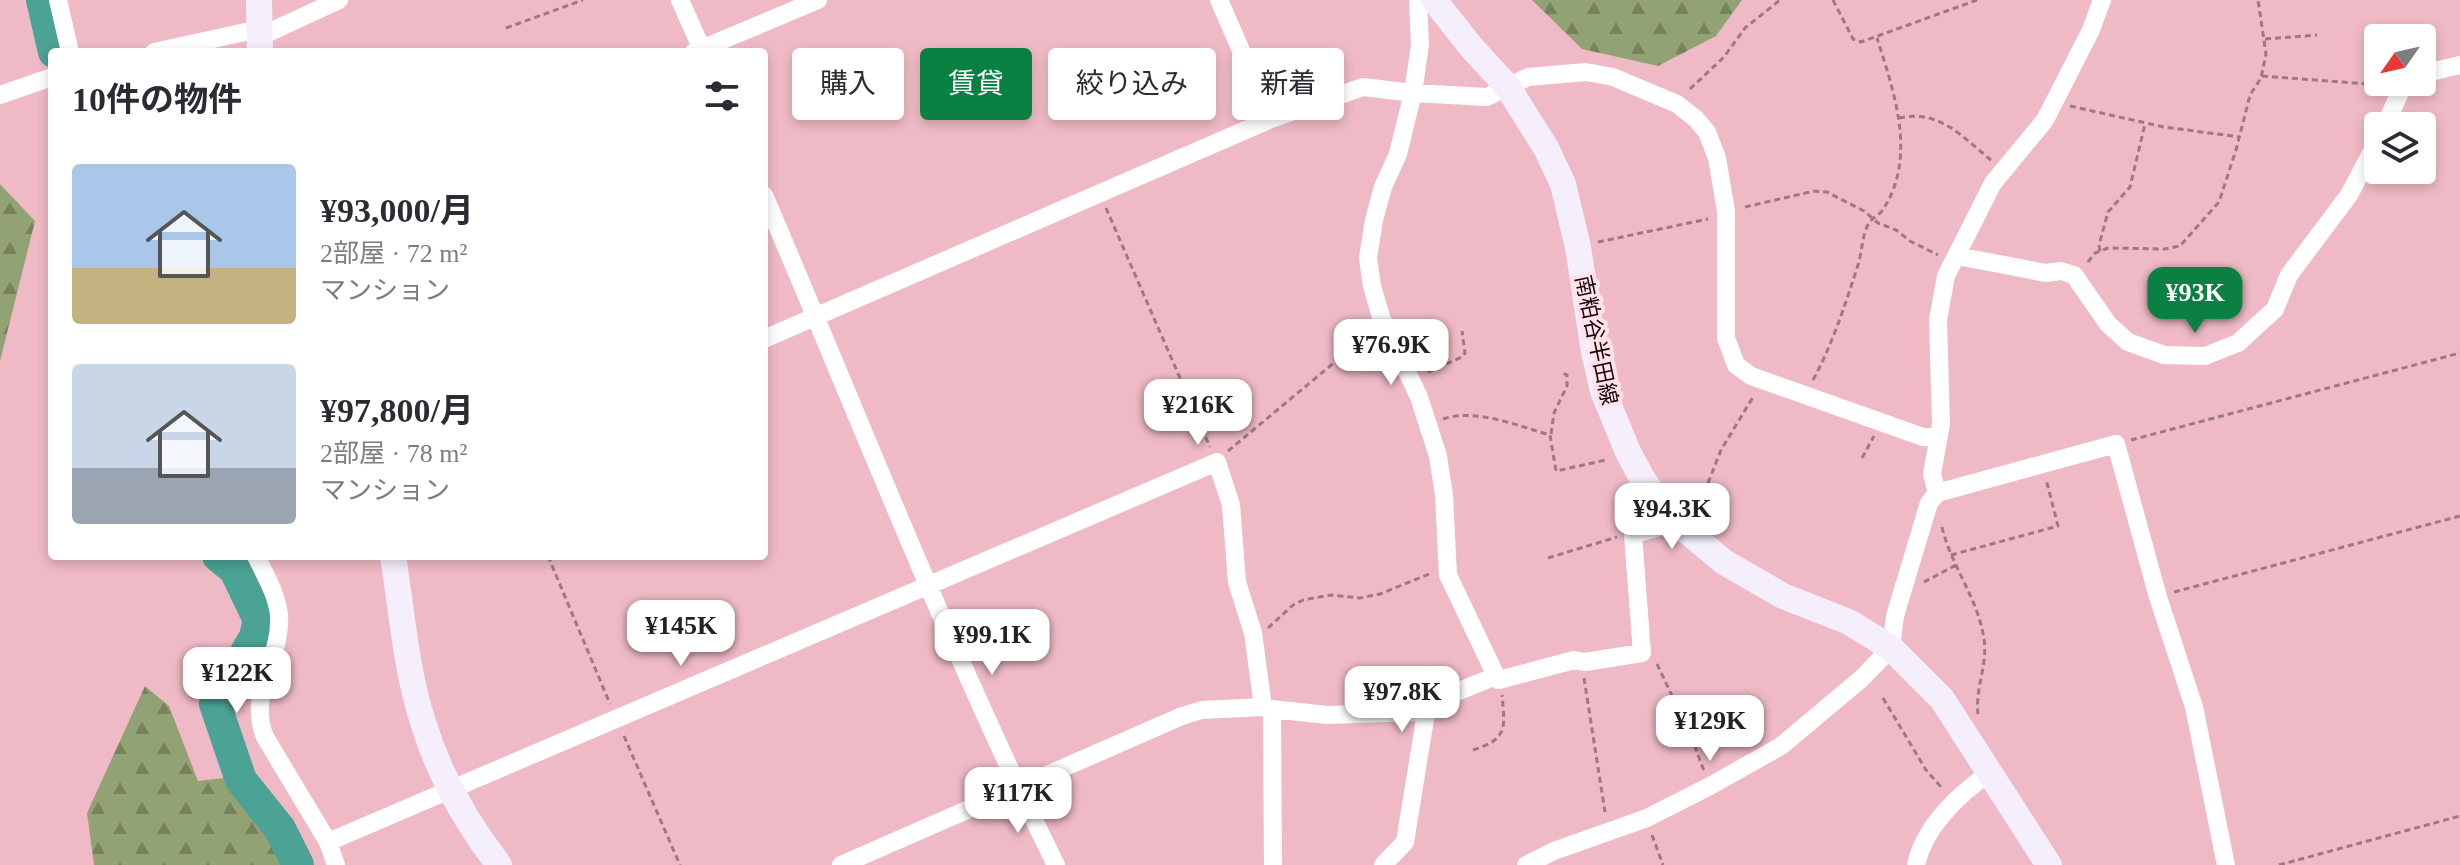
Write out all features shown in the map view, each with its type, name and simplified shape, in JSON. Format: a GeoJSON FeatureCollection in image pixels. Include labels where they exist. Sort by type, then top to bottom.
{"type":"FeatureCollection","features":[{"type":"Feature","properties":{"kind":"main road"},"geometry":{"type":"LineString","coordinates":[[259,0],[259,39]]}},
{"type":"Feature","properties":{"kind":"main road","name":"南粕谷半田線"},"geometry":{"type":"LineString","coordinates":[[1434,0],[1507,86],[1546,148],[1563,184],[1578,247],[1603,391],[1642,478],[1681,526],[1724,562],[1783,596],[1849,622],[1891,648],[1942,699],[2049,865]]}},
{"type":"Feature","properties":{"kind":"main road"},"geometry":{"type":"LineString","coordinates":[[394,560],[418,706],[450,790],[470,826],[499,865]]}},
{"type":"Feature","properties":{"kind":"street"},"geometry":{"type":"LineString","coordinates":[[58,0],[69,48]]}},
{"type":"Feature","properties":{"kind":"street"},"geometry":{"type":"LineString","coordinates":[[186,48],[259,39],[339,0]]}},
{"type":"Feature","properties":{"kind":"street"},"geometry":{"type":"LineString","coordinates":[[680,0],[699,48]]}},
{"type":"Feature","properties":{"kind":"street"},"geometry":{"type":"LineString","coordinates":[[707,48],[818,0]]}},
{"type":"Feature","properties":{"kind":"street"},"geometry":{"type":"LineString","coordinates":[[1219,0],[1240,48]]}},
{"type":"Feature","properties":{"kind":"street"},"geometry":{"type":"LineString","coordinates":[[1418,0],[1420,45],[1413,93],[1398,154],[1383,187],[1368,258],[1381,317],[1411,380],[1438,456],[1444,495],[1448,575],[1497,678]]}},
{"type":"Feature","properties":{"kind":"street"},"geometry":{"type":"LineString","coordinates":[[1936,494],[1932,474],[1941,424],[1938,320],[1946,276],[1993,183],[2045,120],[2091,30],[2102,0]]}},
{"type":"Feature","properties":{"kind":"street"},"geometry":{"type":"LineString","coordinates":[[2436,71],[2460,65]]}},
{"type":"Feature","properties":{"kind":"street"},"geometry":{"type":"LineString","coordinates":[[1344,94],[1363,87],[1487,97],[1528,77],[1586,72],[1613,77],[1677,104],[1707,132],[1717,158],[1726,213],[1726,338],[1736,365],[1751,376],[1881,423],[1923,437],[1938,437]]}},
{"type":"Feature","properties":{"kind":"street"},"geometry":{"type":"LineString","coordinates":[[0,95],[48,78]]}},
{"type":"Feature","properties":{"kind":"street"},"geometry":{"type":"LineString","coordinates":[[768,337],[1269,120]]}},
{"type":"Feature","properties":{"kind":"street"},"geometry":{"type":"LineString","coordinates":[[1955,259],[2074,275],[2108,324],[2128,342],[2164,355],[2205,356],[2238,343],[2275,309],[2289,275],[2349,195],[2364,167]]}},
{"type":"Feature","properties":{"kind":"street"},"geometry":{"type":"LineString","coordinates":[[768,204],[928,584],[1056,865]]}},
{"type":"Feature","properties":{"kind":"street"},"geometry":{"type":"LineString","coordinates":[[1526,865],[1554,851],[1647,818],[1710,786],[1781,746],[1861,679],[1891,648],[1895,616],[1929,503],[1936,494],[2116,444],[2158,597],[2194,707],[2226,865]]}},
{"type":"Feature","properties":{"kind":"street"},"geometry":{"type":"LineString","coordinates":[[328,842],[1217,462],[1231,505],[1237,582],[1253,633],[1268,708],[1273,865]]}},
{"type":"Feature","properties":{"kind":"street"},"geometry":{"type":"LineString","coordinates":[[841,865],[1202,710],[1268,708],[1327,715],[1417,712],[1432,702],[1497,678],[1574,660],[1642,653],[1633,535],[1681,526]]}},
{"type":"Feature","properties":{"kind":"street"},"geometry":{"type":"LineString","coordinates":[[258,560],[274,597],[279,618],[278,635],[259,704],[258,721],[328,842],[336,865]]}},
{"type":"Feature","properties":{"kind":"street"},"geometry":{"type":"LineString","coordinates":[[1383,865],[1405,842],[1427,707]]}},
{"type":"Feature","properties":{"kind":"street"},"geometry":{"type":"LineString","coordinates":[[1916,865],[1919,850],[1932,829],[1955,802],[1988,774]]}},
{"type":"Feature","properties":{"kind":"path"},"geometry":{"type":"LineString","coordinates":[[506,28],[583,0]]}},
{"type":"Feature","properties":{"kind":"path"},"geometry":{"type":"LineString","coordinates":[[1677,104],[1724,57],[1745,28],[1780,0]]}},
{"type":"Feature","properties":{"kind":"path"},"geometry":{"type":"LineString","coordinates":[[1833,0],[1853,39],[1861,42],[1977,0]]}},
{"type":"Feature","properties":{"kind":"path"},"geometry":{"type":"LineString","coordinates":[[2074,275],[2100,251],[2126,246],[2165,249],[2180,246],[2219,202],[2250,95],[2261,76],[2266,54],[2258,0]]}},
{"type":"Feature","properties":{"kind":"path"},"geometry":{"type":"LineString","coordinates":[[2265,39],[2317,35]]}},
{"type":"Feature","properties":{"kind":"path"},"geometry":{"type":"LineString","coordinates":[[1806,394],[1829,349],[1869,223],[1882,212],[1895,183],[1901,133],[1896,97],[1877,38]]}},
{"type":"Feature","properties":{"kind":"path"},"geometry":{"type":"LineString","coordinates":[[2261,76],[2364,84]]}},
{"type":"Feature","properties":{"kind":"path"},"geometry":{"type":"LineString","coordinates":[[2055,102],[2145,124],[2240,137]]}},
{"type":"Feature","properties":{"kind":"path"},"geometry":{"type":"LineString","coordinates":[[1899,118],[1923,115],[1946,125],[2004,170]]}},
{"type":"Feature","properties":{"kind":"path"},"geometry":{"type":"LineString","coordinates":[[2100,251],[2108,212],[2130,187],[2145,124]]}},
{"type":"Feature","properties":{"kind":"path"},"geometry":{"type":"LineString","coordinates":[[1578,247],[1821,191],[1955,259]]}},
{"type":"Feature","properties":{"kind":"path"},"geometry":{"type":"LineString","coordinates":[[1100,193],[1217,462],[1330,366],[1381,317]]}},
{"type":"Feature","properties":{"kind":"path"},"geometry":{"type":"LineString","coordinates":[[1411,380],[1462,357],[1465,353],[1462,331]]}},
{"type":"Feature","properties":{"kind":"path"},"geometry":{"type":"LineString","coordinates":[[2116,444],[2460,353]]}},
{"type":"Feature","properties":{"kind":"path"},"geometry":{"type":"LineString","coordinates":[[1563,373],[1567,375],[1567,386],[1554,413],[1550,435],[1556,471],[1567,471],[1628,452]]}},
{"type":"Feature","properties":{"kind":"path"},"geometry":{"type":"LineString","coordinates":[[1681,526],[1692,523],[1721,450],[1763,380]]}},
{"type":"Feature","properties":{"kind":"path"},"geometry":{"type":"LineString","coordinates":[[1428,424],[1455,415],[1495,419],[1550,435]]}},
{"type":"Feature","properties":{"kind":"path"},"geometry":{"type":"LineString","coordinates":[[1862,458],[1881,423]]}},
{"type":"Feature","properties":{"kind":"path"},"geometry":{"type":"LineString","coordinates":[[1951,555],[2058,526],[2042,464]]}},
{"type":"Feature","properties":{"kind":"path"},"geometry":{"type":"LineString","coordinates":[[1936,494],[1951,555],[1980,618],[1986,652],[1977,701],[1979,727],[1969,742]]}},
{"type":"Feature","properties":{"kind":"path"},"geometry":{"type":"LineString","coordinates":[[2158,597],[2460,516]]}},
{"type":"Feature","properties":{"kind":"path"},"geometry":{"type":"LineString","coordinates":[[1548,558],[1631,533],[1633,535]]}},
{"type":"Feature","properties":{"kind":"path"},"geometry":{"type":"LineString","coordinates":[[1904,586],[1910,588],[1956,565]]}},
{"type":"Feature","properties":{"kind":"path"},"geometry":{"type":"LineString","coordinates":[[1253,633],[1272,626],[1293,605],[1303,600],[1331,595],[1360,598],[1380,594],[1448,567]]}},
{"type":"Feature","properties":{"kind":"path"},"geometry":{"type":"LineString","coordinates":[[1642,653],[1650,650],[1691,736],[1710,786]]}},
{"type":"Feature","properties":{"kind":"path"},"geometry":{"type":"LineString","coordinates":[[1581,661],[1609,832]]}},
{"type":"Feature","properties":{"kind":"path"},"geometry":{"type":"LineString","coordinates":[[1473,750],[1491,744],[1501,735],[1504,719],[1497,678]]}},
{"type":"Feature","properties":{"kind":"path"},"geometry":{"type":"LineString","coordinates":[[1883,698],[1926,770],[1955,802]]}},
{"type":"Feature","properties":{"kind":"path"},"geometry":{"type":"LineString","coordinates":[[2279,865],[2460,816]]}},
{"type":"Feature","properties":{"kind":"path"},"geometry":{"type":"LineString","coordinates":[[1647,818],[1663,865]]}},
{"type":"Feature","properties":{"kind":"green space"},"geometry":{"type":"Polygon","coordinates":[[[1532,0],[1742,0],[1716,36],[1658,66],[1582,49],[1532,0]]]}},
{"type":"Feature","properties":{"kind":"green space"},"geometry":{"type":"Polygon","coordinates":[[[0,184],[35,221],[0,361],[0,184]]]}},
{"type":"Feature","properties":{"kind":"green space"},"geometry":{"type":"Polygon","coordinates":[[[145,686],[169,706],[198,781],[241,776],[304,865],[94,865],[87,813],[145,686]]]}},
{"type":"Feature","properties":{"kind":"waterway"},"geometry":{"type":"LineString","coordinates":[[42,0],[53,48]]}},
{"type":"Feature","properties":{"kind":"waterway"},"geometry":{"type":"LineString","coordinates":[[223,560],[235,570],[259,620],[255,637],[238,666],[218,689],[215,704],[241,780],[280,829],[298,865]]}}]}
